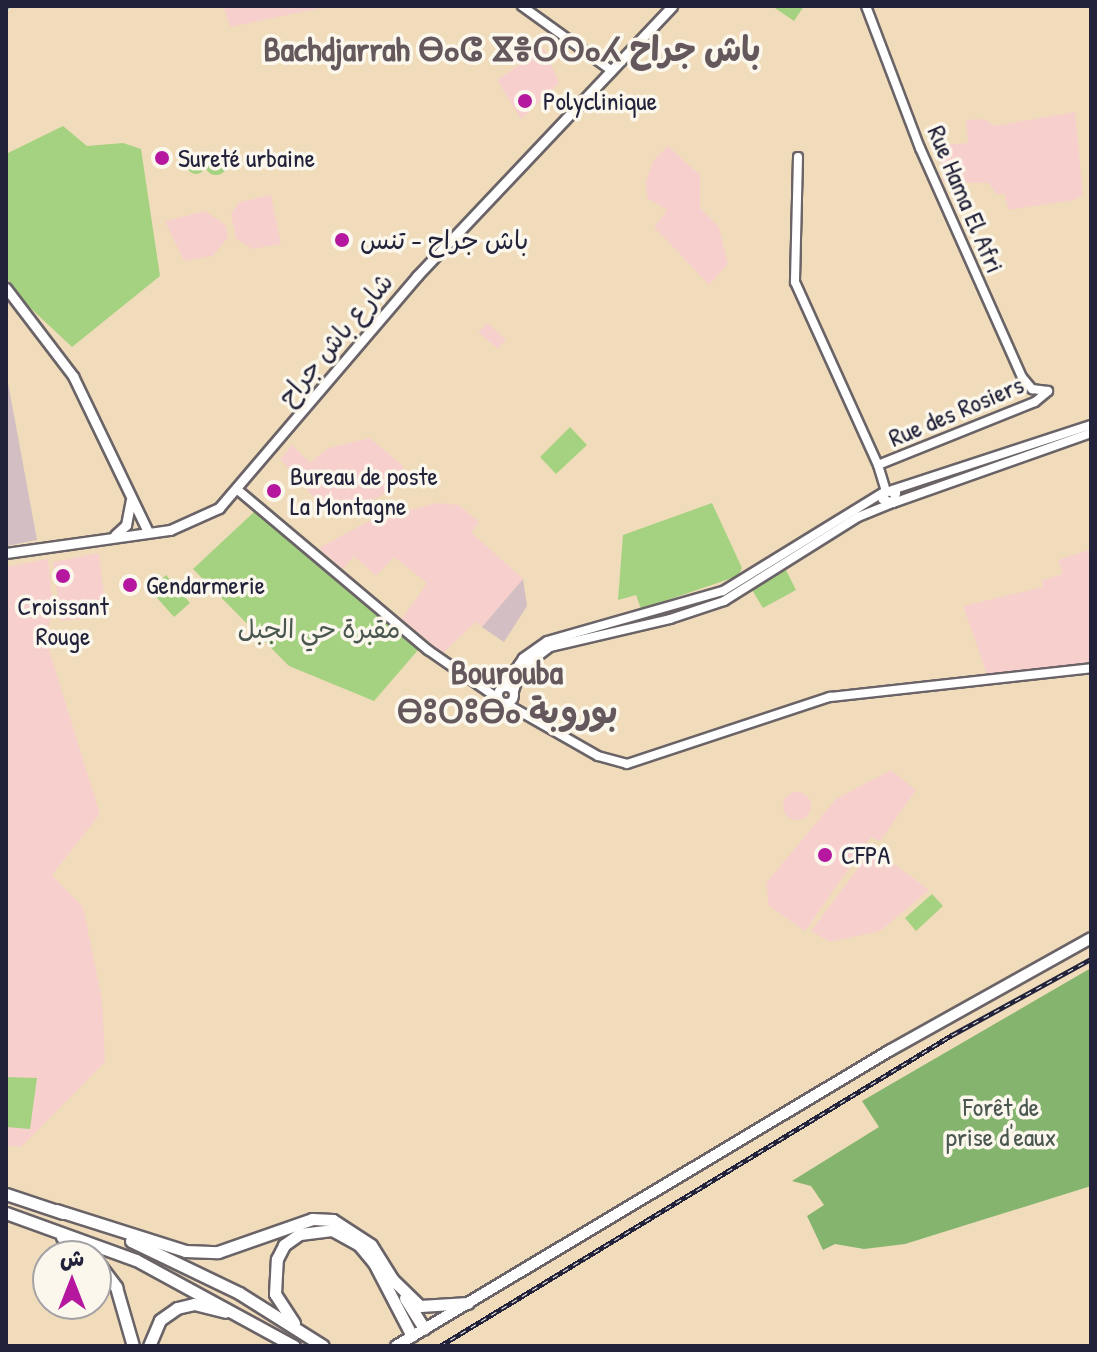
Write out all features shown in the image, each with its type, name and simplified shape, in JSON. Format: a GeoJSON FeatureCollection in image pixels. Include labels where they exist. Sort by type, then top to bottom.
{"type":"FeatureCollection","features":[{"type":"Feature","properties":{"kind":"highway"},"geometry":{"type":"LineString","coordinates":[[6,1194],[185,1251],[218,1252],[312,1219],[333,1220],[371,1245],[424,1328]]}},
{"type":"Feature","properties":{"kind":"highway"},"geometry":{"type":"LineString","coordinates":[[56,1210],[145,1247],[300,1329],[323,1346]]}},
{"type":"Feature","properties":{"kind":"highway"},"geometry":{"type":"LineString","coordinates":[[6,1213],[41,1224],[181,1281],[290,1343]]}},
{"type":"Feature","properties":{"kind":"highway"},"geometry":{"type":"LineString","coordinates":[[41,1224],[66,1240]]}},
{"type":"Feature","properties":{"kind":"highway"},"geometry":{"type":"LineString","coordinates":[[300,1329],[275,1294],[277,1259],[284,1245],[300,1234],[332,1230],[359,1245],[374,1263],[412,1336]]}},
{"type":"Feature","properties":{"kind":"highway"},"geometry":{"type":"LineString","coordinates":[[392,1279],[426,1309],[468,1303]]}},
{"type":"Feature","properties":{"kind":"highway"},"geometry":{"type":"LineString","coordinates":[[112,1282],[133,1346]]}},
{"type":"Feature","properties":{"kind":"highway"},"geometry":{"type":"LineString","coordinates":[[149,1346],[160,1320],[194,1304],[213,1306],[290,1343]]}},
{"type":"Feature","properties":{"kind":"main road","name":"شارع باش جراح"},"geometry":{"type":"LineString","coordinates":[[6,553],[148,532],[199,520],[239,491],[417,276],[672,6]]}},
{"type":"Feature","properties":{"kind":"main road"},"geometry":{"type":"LineString","coordinates":[[6,288],[73,376],[148,532]]}},
{"type":"Feature","properties":{"kind":"main road"},"geometry":{"type":"LineString","coordinates":[[113,537],[126,525],[131,500]]}},
{"type":"Feature","properties":{"kind":"main road"},"geometry":{"type":"LineString","coordinates":[[396,1346],[903,1043],[1091,938]]}},
{"type":"Feature","properties":{"kind":"street"},"geometry":{"type":"LineString","coordinates":[[522,6],[612,71]]}},
{"type":"Feature","properties":{"kind":"street","name":"Rue Hama El Afri"},"geometry":{"type":"LineString","coordinates":[[866,6],[920,148],[1017,366],[1032,389],[1048,391]]}},
{"type":"Feature","properties":{"kind":"street"},"geometry":{"type":"LineString","coordinates":[[798,157],[795,282],[888,491]]}},
{"type":"Feature","properties":{"kind":"street","name":"Rue des Rosiers"},"geometry":{"type":"LineString","coordinates":[[878,465],[1035,402],[1048,391]]}},
{"type":"Feature","properties":{"kind":"street"},"geometry":{"type":"LineString","coordinates":[[502,695],[523,658],[547,641],[723,591],[888,491],[1091,425]]}},
{"type":"Feature","properties":{"kind":"street"},"geometry":{"type":"LineString","coordinates":[[520,711],[514,693],[521,669],[550,647],[670,619],[724,601],[858,517],[1091,433]]}},
{"type":"Feature","properties":{"kind":"street"},"geometry":{"type":"LineString","coordinates":[[239,491],[428,650],[486,691],[502,695],[514,693]]}},
{"type":"Feature","properties":{"kind":"street"},"geometry":{"type":"LineString","coordinates":[[888,491],[883,499],[893,503]]}},
{"type":"Feature","properties":{"kind":"street"},"geometry":{"type":"LineString","coordinates":[[502,695],[520,711],[598,756],[627,764],[803,703],[1091,668]]}},
{"type":"Feature","properties":{"kind":"street"},"geometry":{"type":"LineString","coordinates":[[502,695],[514,693]]}},
{"type":"Feature","properties":{"kind":"shaded area"},"geometry":{"type":"Polygon","coordinates":[[[223,6],[331,6],[230,27],[223,6]]]}},
{"type":"Feature","properties":{"kind":"shaded area","name":"Polyclinique"},"geometry":{"type":"Polygon","coordinates":[[[544,48],[559,83],[521,119],[497,80],[544,48]]]}},
{"type":"Feature","properties":{"kind":"shaded area"},"geometry":{"type":"Polygon","coordinates":[[[1075,112],[1083,194],[1075,200],[1008,210],[1005,194],[996,194],[989,183],[943,182],[940,145],[968,143],[966,120],[984,119],[995,126],[1075,112]]]}},
{"type":"Feature","properties":{"kind":"shaded area"},"geometry":{"type":"Polygon","coordinates":[[[668,146],[700,175],[700,208],[719,227],[728,264],[709,285],[654,227],[667,210],[647,198],[646,182],[653,161],[668,146]]]}},
{"type":"Feature","properties":{"kind":"shaded area"},"geometry":{"type":"Polygon","coordinates":[[[271,195],[281,244],[253,249],[236,239],[231,214],[239,202],[271,195]]]}},
{"type":"Feature","properties":{"kind":"shaded area"},"geometry":{"type":"Polygon","coordinates":[[[205,211],[226,225],[228,237],[213,256],[184,261],[165,221],[205,211]]]}},
{"type":"Feature","properties":{"kind":"shaded area"},"geometry":{"type":"Polygon","coordinates":[[[487,323],[506,339],[498,349],[478,332],[487,323]]]}},
{"type":"Feature","properties":{"kind":"shaded area"},"geometry":{"type":"Polygon","coordinates":[[[6,372],[37,540],[6,546],[6,372]]]}},
{"type":"Feature","properties":{"kind":"shaded area"},"geometry":{"type":"Polygon","coordinates":[[[370,438],[404,467],[382,496],[330,515],[280,459],[292,445],[310,463],[328,448],[370,438]]]}},
{"type":"Feature","properties":{"kind":"shaded area"},"geometry":{"type":"Polygon","coordinates":[[[437,503],[459,505],[479,522],[471,532],[523,579],[482,627],[476,622],[443,653],[402,619],[427,583],[394,557],[376,576],[354,556],[343,569],[319,548],[369,521],[437,503]]]}},
{"type":"Feature","properties":{"kind":"shaded area"},"geometry":{"type":"Polygon","coordinates":[[[1091,549],[1091,665],[987,674],[963,606],[1043,587],[1042,580],[1063,574],[1058,560],[1091,549]]]}},
{"type":"Feature","properties":{"kind":"shaded area"},"geometry":{"type":"Polygon","coordinates":[[[99,553],[105,603],[86,607],[87,618],[61,621],[53,562],[99,553]]]}},
{"type":"Feature","properties":{"kind":"shaded area"},"geometry":{"type":"Polygon","coordinates":[[[48,559],[53,607],[46,640],[100,814],[52,875],[83,907],[102,999],[105,1062],[21,1147],[6,1145],[6,567],[48,559]]]}},
{"type":"Feature","properties":{"kind":"shaded area"},"geometry":{"type":"Polygon","coordinates":[[[523,579],[527,606],[504,642],[482,627],[523,579]]]}},
{"type":"Feature","properties":{"kind":"shaded area","name":"CFPA"},"geometry":{"type":"Polygon","coordinates":[[[891,770],[916,790],[880,841],[871,837],[805,931],[769,906],[766,883],[836,799],[891,770]]]}},
{"type":"Feature","properties":{"kind":"shaded area"},"geometry":{"type":"Polygon","coordinates":[[[797,792],[807,796],[811,806],[807,816],[797,820],[787,816],[783,806],[787,796],[797,792]]]}},
{"type":"Feature","properties":{"kind":"shaded area"},"geometry":{"type":"Polygon","coordinates":[[[873,848],[929,890],[880,931],[830,942],[811,931],[873,848]]]}},
{"type":"Feature","properties":{"kind":"green space"},"geometry":{"type":"Polygon","coordinates":[[[772,6],[804,6],[794,21],[772,6]]]}},
{"type":"Feature","properties":{"kind":"green space"},"geometry":{"type":"Polygon","coordinates":[[[63,126],[87,146],[123,143],[141,149],[160,276],[72,347],[23,301],[6,277],[6,154],[63,126]]]}},
{"type":"Feature","properties":{"kind":"green space"},"geometry":{"type":"Polygon","coordinates":[[[216,153],[224,156],[227,164],[224,172],[216,175],[208,172],[205,164],[208,156],[216,153]]]}},
{"type":"Feature","properties":{"kind":"green space"},"geometry":{"type":"Polygon","coordinates":[[[192,156],[200,156],[205,165],[203,172],[192,174],[187,169],[187,161],[192,156]]]}},
{"type":"Feature","properties":{"kind":"green space"},"geometry":{"type":"Polygon","coordinates":[[[570,427],[587,445],[556,474],[540,457],[570,427]]]}},
{"type":"Feature","properties":{"kind":"green space"},"geometry":{"type":"Polygon","coordinates":[[[712,503],[742,568],[738,576],[641,609],[636,595],[618,600],[623,535],[712,503]]]}},
{"type":"Feature","properties":{"kind":"green space","name":"مقبرة حي الجبل"},"geometry":{"type":"Polygon","coordinates":[[[254,512],[418,650],[374,701],[289,666],[193,569],[254,512]]]}},
{"type":"Feature","properties":{"kind":"green space"},"geometry":{"type":"Polygon","coordinates":[[[786,570],[796,590],[763,608],[752,590],[786,570]]]}},
{"type":"Feature","properties":{"kind":"green space"},"geometry":{"type":"Polygon","coordinates":[[[166,575],[190,603],[174,617],[150,590],[166,575]]]}},
{"type":"Feature","properties":{"kind":"green space"},"geometry":{"type":"Polygon","coordinates":[[[932,894],[943,906],[916,931],[905,918],[932,894]]]}},
{"type":"Feature","properties":{"kind":"green space","name":"Forêt de prise d'eaux"},"geometry":{"type":"Polygon","coordinates":[[[1091,968],[1091,1186],[905,1244],[864,1249],[835,1244],[823,1250],[807,1216],[824,1205],[811,1186],[792,1181],[879,1127],[862,1101],[1091,968]]]}},
{"type":"Feature","properties":{"kind":"green space"},"geometry":{"type":"Polygon","coordinates":[[[6,1077],[37,1078],[30,1129],[6,1127],[6,1077]]]}},
{"type":"Feature","properties":{"kind":"waterway"},"geometry":{"type":"LineString","coordinates":[[6,10],[10,6]]}},
{"type":"Feature","properties":{"kind":"railway"},"geometry":{"type":"LineString","coordinates":[[440,1346],[952,1035],[1091,959]]}},
{"type":"Feature","properties":{"kind":"place","name":"Polyclinique"},"geometry":{"type":"Point","coordinates":[525,101]}},
{"type":"Feature","properties":{"kind":"place","name":"Sureté urbaine"},"geometry":{"type":"Point","coordinates":[162,158]}},
{"type":"Feature","properties":{"kind":"place","name":"باش جراح - تنس"},"geometry":{"type":"Point","coordinates":[342,240]}},
{"type":"Feature","properties":{"kind":"place","name":"Bureau de poste La Montagne"},"geometry":{"type":"Point","coordinates":[274,491]}},
{"type":"Feature","properties":{"kind":"place","name":"Croissant Rouge"},"geometry":{"type":"Point","coordinates":[63,576]}},
{"type":"Feature","properties":{"kind":"place","name":"Gendarmerie"},"geometry":{"type":"Point","coordinates":[130,585]}},
{"type":"Feature","properties":{"kind":"place","name":"CFPA"},"geometry":{"type":"Point","coordinates":[825,855]}},
{"type":"Feature","properties":{"kind":"district","name":"Bachdjarrah ⴱⴰⵛ ⴵⴻⵔⵔⴰⵃ باش جراح"},"geometry":{"type":"Point","coordinates":[512,50]}},
{"type":"Feature","properties":{"kind":"district","name":"Bourouba ⴱⵓⵔⵓⴱⴰ بوروبة"},"geometry":{"type":"Point","coordinates":[507,692]}}]}
